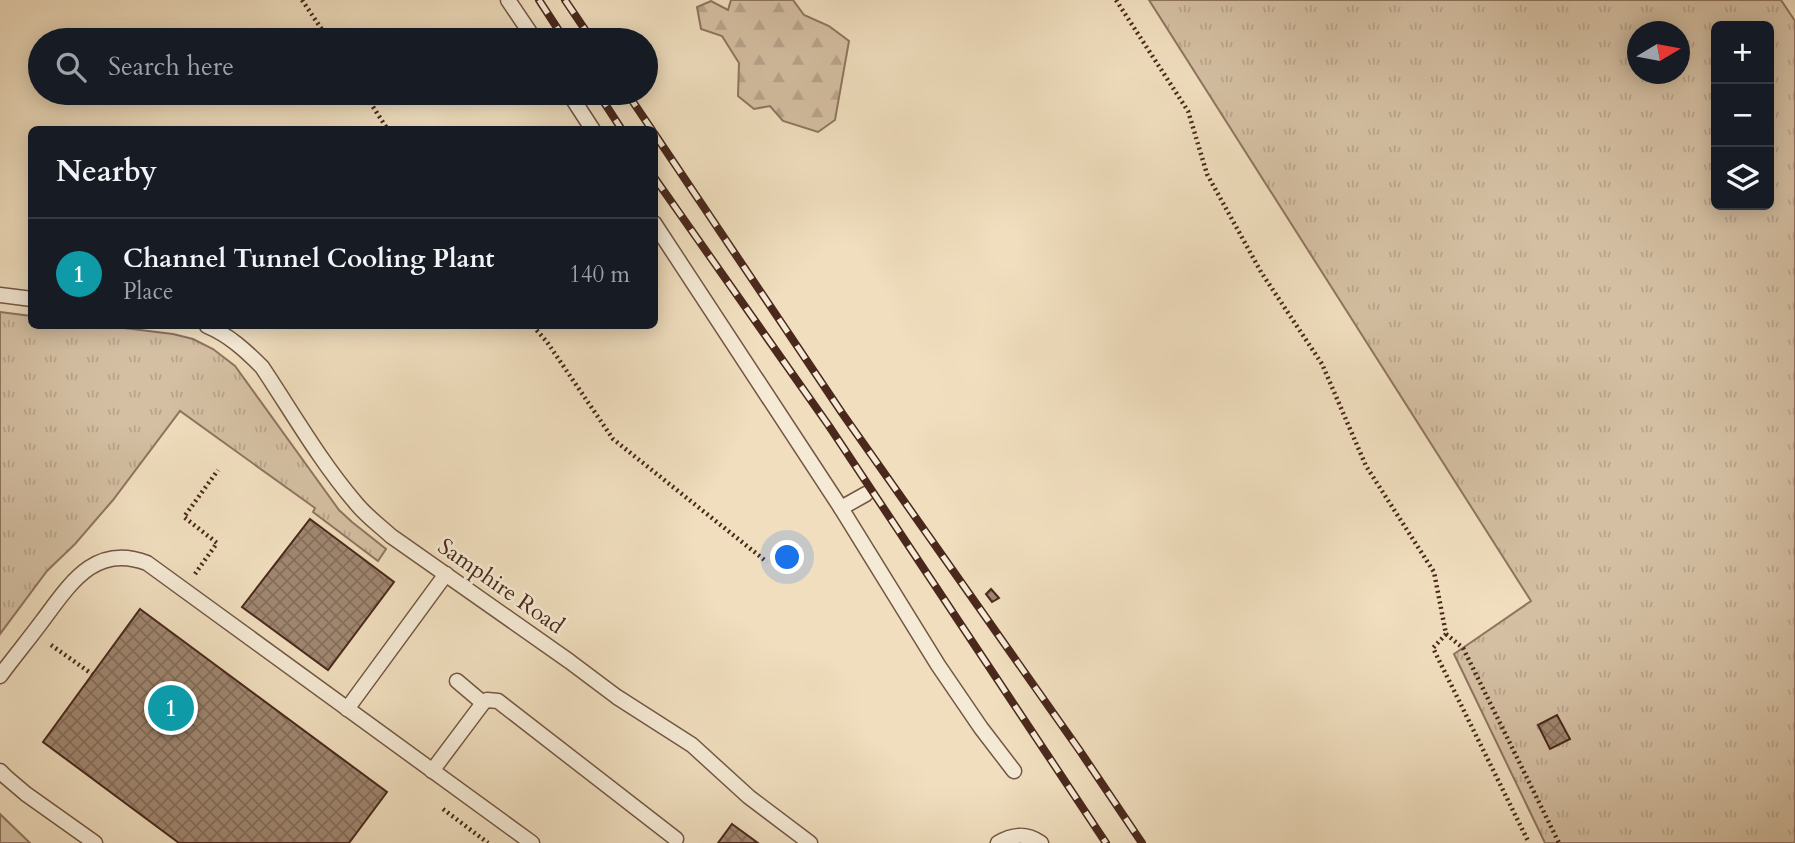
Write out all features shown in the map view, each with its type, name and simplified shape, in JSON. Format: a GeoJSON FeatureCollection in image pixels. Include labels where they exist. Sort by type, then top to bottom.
{"type":"FeatureCollection","features":[{"type":"Feature","properties":{"kind":"lane"},"geometry":{"type":"LineString","coordinates":[[508,0],[527,28]]}},
{"type":"Feature","properties":{"kind":"lane"},"geometry":{"type":"LineString","coordinates":[[577,105],[590,126]]}},
{"type":"Feature","properties":{"kind":"lane"},"geometry":{"type":"LineString","coordinates":[[658,229],[841,508],[938,665],[1014,771]]}},
{"type":"Feature","properties":{"kind":"lane"},"geometry":{"type":"LineString","coordinates":[[0,295],[28,298]]}},
{"type":"Feature","properties":{"kind":"lane","name":"Samphire Road"},"geometry":{"type":"LineString","coordinates":[[212,329],[232,340],[262,368],[337,480],[357,504],[391,536],[617,697],[692,745],[766,810],[810,843]]}},
{"type":"Feature","properties":{"kind":"lane"},"geometry":{"type":"LineString","coordinates":[[841,508],[866,494]]}},
{"type":"Feature","properties":{"kind":"lane"},"geometry":{"type":"LineString","coordinates":[[0,676],[74,581],[87,569],[102,561],[134,559],[146,563],[532,843]]}},
{"type":"Feature","properties":{"kind":"lane"},"geometry":{"type":"LineString","coordinates":[[347,709],[446,574]]}},
{"type":"Feature","properties":{"kind":"lane"},"geometry":{"type":"LineString","coordinates":[[457,681],[483,703]]}},
{"type":"Feature","properties":{"kind":"lane"},"geometry":{"type":"LineString","coordinates":[[432,771],[483,703],[498,701],[676,839]]}},
{"type":"Feature","properties":{"kind":"lane"},"geometry":{"type":"LineString","coordinates":[[0,771],[26,794],[95,843]]}},
{"type":"Feature","properties":{"kind":"lane"},"geometry":{"type":"LineString","coordinates":[[998,843],[1012,836],[1026,836],[1041,843]]}},
{"type":"Feature","properties":{"kind":"path"},"geometry":{"type":"LineString","coordinates":[[302,0],[321,28]]}},
{"type":"Feature","properties":{"kind":"path"},"geometry":{"type":"LineString","coordinates":[[1116,0],[1188,111],[1207,174],[1261,272],[1322,364],[1366,466],[1434,572],[1446,634],[1463,648],[1559,843]]}},
{"type":"Feature","properties":{"kind":"path"},"geometry":{"type":"LineString","coordinates":[[372,105],[385,126]]}},
{"type":"Feature","properties":{"kind":"path"},"geometry":{"type":"LineString","coordinates":[[536,329],[613,439],[767,562]]}},
{"type":"Feature","properties":{"kind":"path"},"geometry":{"type":"LineString","coordinates":[[183,590],[217,543],[184,517],[218,470]]}},
{"type":"Feature","properties":{"kind":"path"},"geometry":{"type":"LineString","coordinates":[[33,633],[92,674]]}},
{"type":"Feature","properties":{"kind":"path"},"geometry":{"type":"LineString","coordinates":[[1446,634],[1433,648],[1529,843]]}},
{"type":"Feature","properties":{"kind":"green space"},"geometry":{"type":"Polygon","coordinates":[[[731,0],[793,0],[804,15],[829,26],[849,41],[835,120],[818,132],[783,121],[770,106],[754,109],[738,96],[739,63],[722,36],[701,29],[697,7],[711,1],[728,10],[731,0]]]}},
{"type":"Feature","properties":{"kind":"green space"},"geometry":{"type":"Polygon","coordinates":[[[1149,0],[1781,0],[1795,21],[1795,843],[1545,843],[1454,654],[1531,601],[1149,0]]]}},
{"type":"Feature","properties":{"kind":"green space"},"geometry":{"type":"Polygon","coordinates":[[[0,312],[28,316],[28,329],[132,329],[173,334],[193,339],[213,349],[235,366],[339,510],[386,549],[378,561],[313,512],[315,508],[180,411],[113,500],[75,544],[47,571],[0,634],[0,312]]]}},
{"type":"Feature","properties":{"kind":"green space"},"geometry":{"type":"Polygon","coordinates":[[[0,814],[30,843],[0,843],[0,814]]]}},
{"type":"Feature","properties":{"kind":"building"},"geometry":{"type":"Polygon","coordinates":[[[310,519],[394,582],[328,670],[242,607],[310,519]]]}},
{"type":"Feature","properties":{"kind":"building"},"geometry":{"type":"Polygon","coordinates":[[[991,589],[999,598],[992,602],[986,594],[991,589]]]}},
{"type":"Feature","properties":{"kind":"building"},"geometry":{"type":"Polygon","coordinates":[[[140,609],[387,792],[349,843],[179,843],[43,742],[140,609]]]}},
{"type":"Feature","properties":{"kind":"building"},"geometry":{"type":"Polygon","coordinates":[[[1557,715],[1570,739],[1550,749],[1538,725],[1557,715]]]}},
{"type":"Feature","properties":{"kind":"building"},"geometry":{"type":"Polygon","coordinates":[[[732,824],[758,843],[718,843],[732,824]]]}},
{"type":"Feature","properties":{"kind":"railway"},"geometry":{"type":"LineString","coordinates":[[539,0],[557,28]]}},
{"type":"Feature","properties":{"kind":"railway"},"geometry":{"type":"LineString","coordinates":[[565,0],[584,28]]}},
{"type":"Feature","properties":{"kind":"railway"},"geometry":{"type":"LineString","coordinates":[[606,105],[619,126]]}},
{"type":"Feature","properties":{"kind":"railway"},"geometry":{"type":"LineString","coordinates":[[635,105],[649,126]]}},
{"type":"Feature","properties":{"kind":"railway"},"geometry":{"type":"LineString","coordinates":[[658,139],[842,413],[1142,843]]}},
{"type":"Feature","properties":{"kind":"railway"},"geometry":{"type":"LineString","coordinates":[[658,183],[829,426],[1106,843]]}},
{"type":"Feature","properties":{"kind":"place","name":"Channel Tunnel Cooling Plant"},"geometry":{"type":"Point","coordinates":[171,708]}}]}
